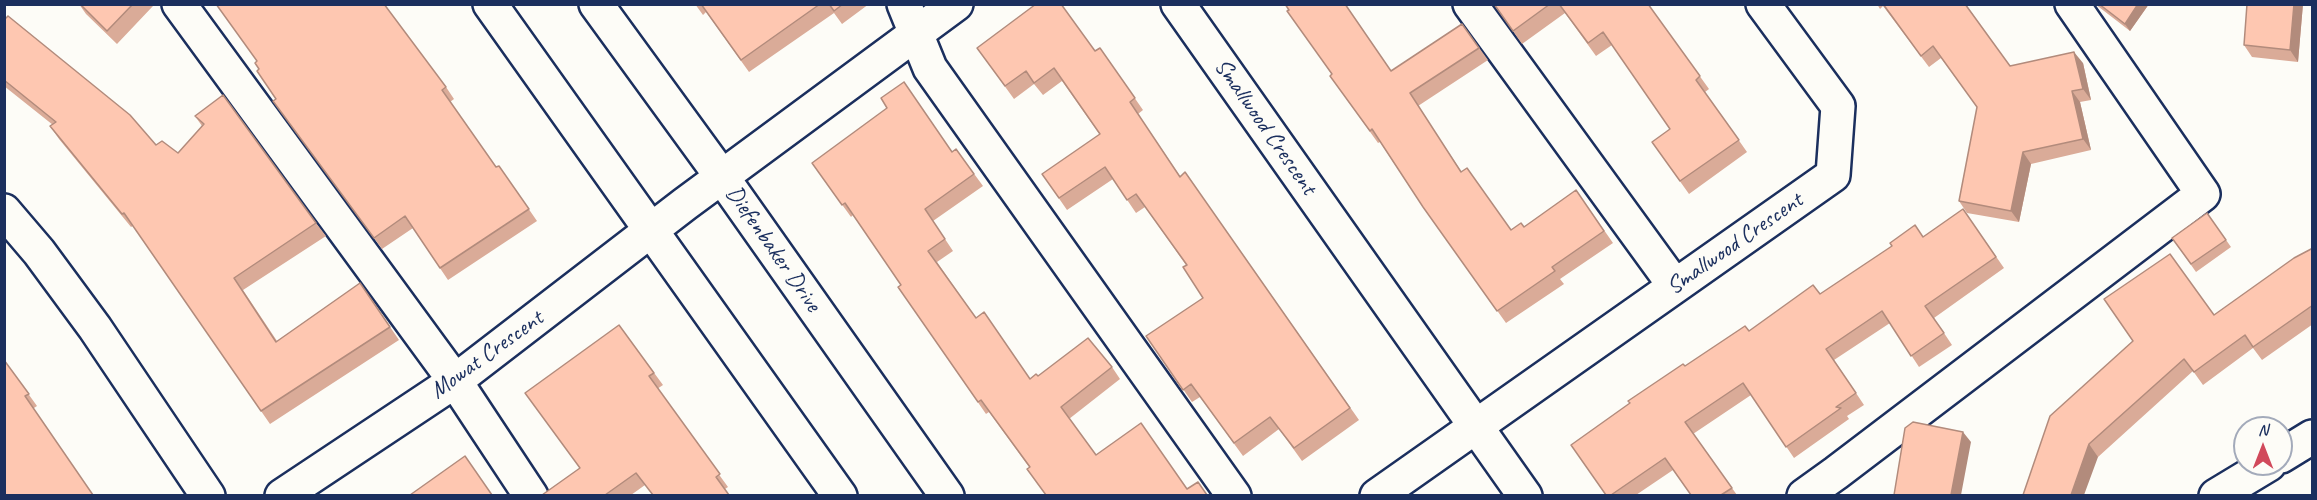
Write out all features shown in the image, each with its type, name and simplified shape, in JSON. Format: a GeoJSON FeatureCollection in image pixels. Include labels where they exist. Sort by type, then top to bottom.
{"type":"FeatureCollection","features":[{"type":"Feature","properties":{"kind":"street"},"geometry":{"type":"LineString","coordinates":[[179,4],[455,381],[531,495]]}},
{"type":"Feature","properties":{"kind":"street"},"geometry":{"type":"LineString","coordinates":[[490,4],[840,495]]}},
{"type":"Feature","properties":{"kind":"street","name":"Diefenbaker Drive"},"geometry":{"type":"LineString","coordinates":[[596,4],[722,177],[947,495]]}},
{"type":"Feature","properties":{"kind":"street"},"geometry":{"type":"LineString","coordinates":[[722,177],[910,19],[956,4]]}},
{"type":"Feature","properties":{"kind":"street","name":"Smallwood Crescent"},"geometry":{"type":"LineString","coordinates":[[1178,4],[1526,495]]}},
{"type":"Feature","properties":{"kind":"street"},"geometry":{"type":"LineString","coordinates":[[1470,4],[1675,286]]}},
{"type":"Feature","properties":{"kind":"street","name":"Smallwood Crescent"},"geometry":{"type":"LineString","coordinates":[[1377,495],[1833,175],[1838,106],[1763,4]]}},
{"type":"Feature","properties":{"kind":"street"},"geometry":{"type":"LineString","coordinates":[[1804,495],[1844,484],[2203,194],[2072,4]]}},
{"type":"Feature","properties":{"kind":"street"},"geometry":{"type":"LineString","coordinates":[[910,19],[930,68],[1234,495]]}},
{"type":"Feature","properties":{"kind":"street","name":"Mowat Crescent"},"geometry":{"type":"LineString","coordinates":[[282,495],[455,381],[722,177]]}},
{"type":"Feature","properties":{"kind":"street"},"geometry":{"type":"LineString","coordinates":[[4,211],[39,252],[95,328],[208,495]]}},
{"type":"Feature","properties":{"kind":"street"},"geometry":{"type":"LineString","coordinates":[[2293,449],[2313,437]]}},
{"type":"Feature","properties":{"kind":"street"},"geometry":{"type":"LineString","coordinates":[[2217,495],[2249,476]]}},
{"type":"Feature","properties":{"kind":"building"},"geometry":{"type":"Polygon","coordinates":[[[80,4],[133,4],[107,31],[80,4]]]}},
{"type":"Feature","properties":{"kind":"building"},"geometry":{"type":"Polygon","coordinates":[[[216,4],[384,4],[446,87],[442,90],[496,167],[499,166],[529,209],[440,268],[405,216],[374,238],[273,101],[276,99],[257,71],[259,69],[255,63],[257,61],[216,4]]]}},
{"type":"Feature","properties":{"kind":"building"},"geometry":{"type":"Polygon","coordinates":[[[701,4],[820,4],[741,60],[701,4]]]}},
{"type":"Feature","properties":{"kind":"building"},"geometry":{"type":"Polygon","coordinates":[[[829,4],[843,4],[834,11],[829,4]]]}},
{"type":"Feature","properties":{"kind":"building"},"geometry":{"type":"Polygon","coordinates":[[[1036,4],[1061,4],[1095,51],[1100,48],[1135,98],[1130,102],[1180,177],[1185,172],[1350,408],[1294,448],[1270,417],[1234,443],[1191,384],[1183,390],[1146,336],[1203,298],[1183,267],[1187,265],[1136,194],[1127,200],[1105,167],[1059,198],[1042,174],[1100,134],[1054,68],[1034,83],[1026,71],[1005,86],[977,48],[1036,4]]]}},
{"type":"Feature","properties":{"kind":"building"},"geometry":{"type":"Polygon","coordinates":[[[1285,4],[1345,4],[1391,71],[1462,24],[1479,48],[1410,93],[1461,172],[1467,168],[1511,230],[1521,223],[1524,227],[1576,190],[1604,231],[1552,267],[1555,271],[1497,311],[1423,207],[1372,129],[1370,131],[1330,76],[1332,74],[1287,11],[1289,10],[1285,4]]]}},
{"type":"Feature","properties":{"kind":"building"},"geometry":{"type":"Polygon","coordinates":[[[1494,4],[1550,4],[1513,31],[1494,4]]]}},
{"type":"Feature","properties":{"kind":"building"},"geometry":{"type":"Polygon","coordinates":[[[1559,4],[1648,4],[1700,76],[1696,80],[1739,140],[1680,181],[1652,142],[1670,129],[1603,32],[1588,43],[1559,4]]]}},
{"type":"Feature","properties":{"kind":"building"},"geometry":{"type":"Polygon","coordinates":[[[1883,4],[1965,4],[2010,66],[2074,52],[2083,89],[2072,91],[2083,139],[2023,152],[2011,211],[1959,201],[1977,107],[1933,46],[1921,56],[1883,4]]]}},
{"type":"Feature","properties":{"kind":"building"},"geometry":{"type":"Polygon","coordinates":[[[2099,4],[2138,4],[2125,24],[2099,4]]]}},
{"type":"Feature","properties":{"kind":"building"},"geometry":{"type":"Polygon","coordinates":[[[2247,4],[2294,4],[2290,50],[2244,45],[2247,4]]]}},
{"type":"Feature","properties":{"kind":"building"},"geometry":{"type":"Polygon","coordinates":[[[8,16],[130,115],[156,145],[162,141],[178,153],[204,124],[195,116],[223,95],[316,223],[234,278],[276,342],[360,283],[390,327],[261,411],[124,213],[122,214],[50,126],[56,122],[4,80],[4,20],[8,16]]]}},
{"type":"Feature","properties":{"kind":"building"},"geometry":{"type":"Polygon","coordinates":[[[904,82],[952,152],[956,149],[974,174],[925,209],[945,239],[928,251],[976,318],[984,312],[1030,379],[1036,374],[1038,376],[1088,338],[1112,367],[1061,407],[1096,455],[1141,423],[1187,489],[1198,482],[1207,495],[1046,495],[1027,469],[1030,467],[981,400],[978,402],[898,287],[901,285],[845,203],[842,205],[812,163],[887,108],[881,98],[904,82]]]}},
{"type":"Feature","properties":{"kind":"building"},"geometry":{"type":"Polygon","coordinates":[[[1963,209],[1996,257],[1925,306],[1944,333],[1911,356],[1882,311],[1826,349],[1856,393],[1836,407],[1841,408],[1786,447],[1743,383],[1685,422],[1732,488],[1721,495],[1691,495],[1665,458],[1611,495],[1606,495],[1571,445],[1630,403],[1628,401],[1683,364],[1685,366],[1745,326],[1749,331],[1813,285],[1820,294],[1892,246],[1890,243],[1915,225],[1923,237],[1963,209]]]}},
{"type":"Feature","properties":{"kind":"building"},"geometry":{"type":"Polygon","coordinates":[[[2207,213],[2226,240],[2191,264],[2172,238],[2207,213]]]}},
{"type":"Feature","properties":{"kind":"building"},"geometry":{"type":"Polygon","coordinates":[[[2313,248],[2313,305],[2253,347],[2245,335],[2194,372],[2184,359],[2089,444],[2071,495],[2023,495],[2050,416],[2133,341],[2104,299],[2170,254],[2214,315],[2294,258],[2313,248]]]}},
{"type":"Feature","properties":{"kind":"building"},"geometry":{"type":"Polygon","coordinates":[[[619,325],[654,373],[649,376],[720,474],[716,477],[729,495],[653,495],[636,473],[605,495],[542,495],[580,468],[525,393],[619,325]]]}},
{"type":"Feature","properties":{"kind":"building"},"geometry":{"type":"Polygon","coordinates":[[[4,360],[29,394],[25,396],[93,495],[4,495],[4,360]]]}},
{"type":"Feature","properties":{"kind":"building"},"geometry":{"type":"Polygon","coordinates":[[[1913,422],[1963,432],[1951,495],[1894,495],[1905,428],[1913,422]]]}},
{"type":"Feature","properties":{"kind":"building"},"geometry":{"type":"Polygon","coordinates":[[[465,456],[492,495],[410,495],[465,456]]]}}]}
